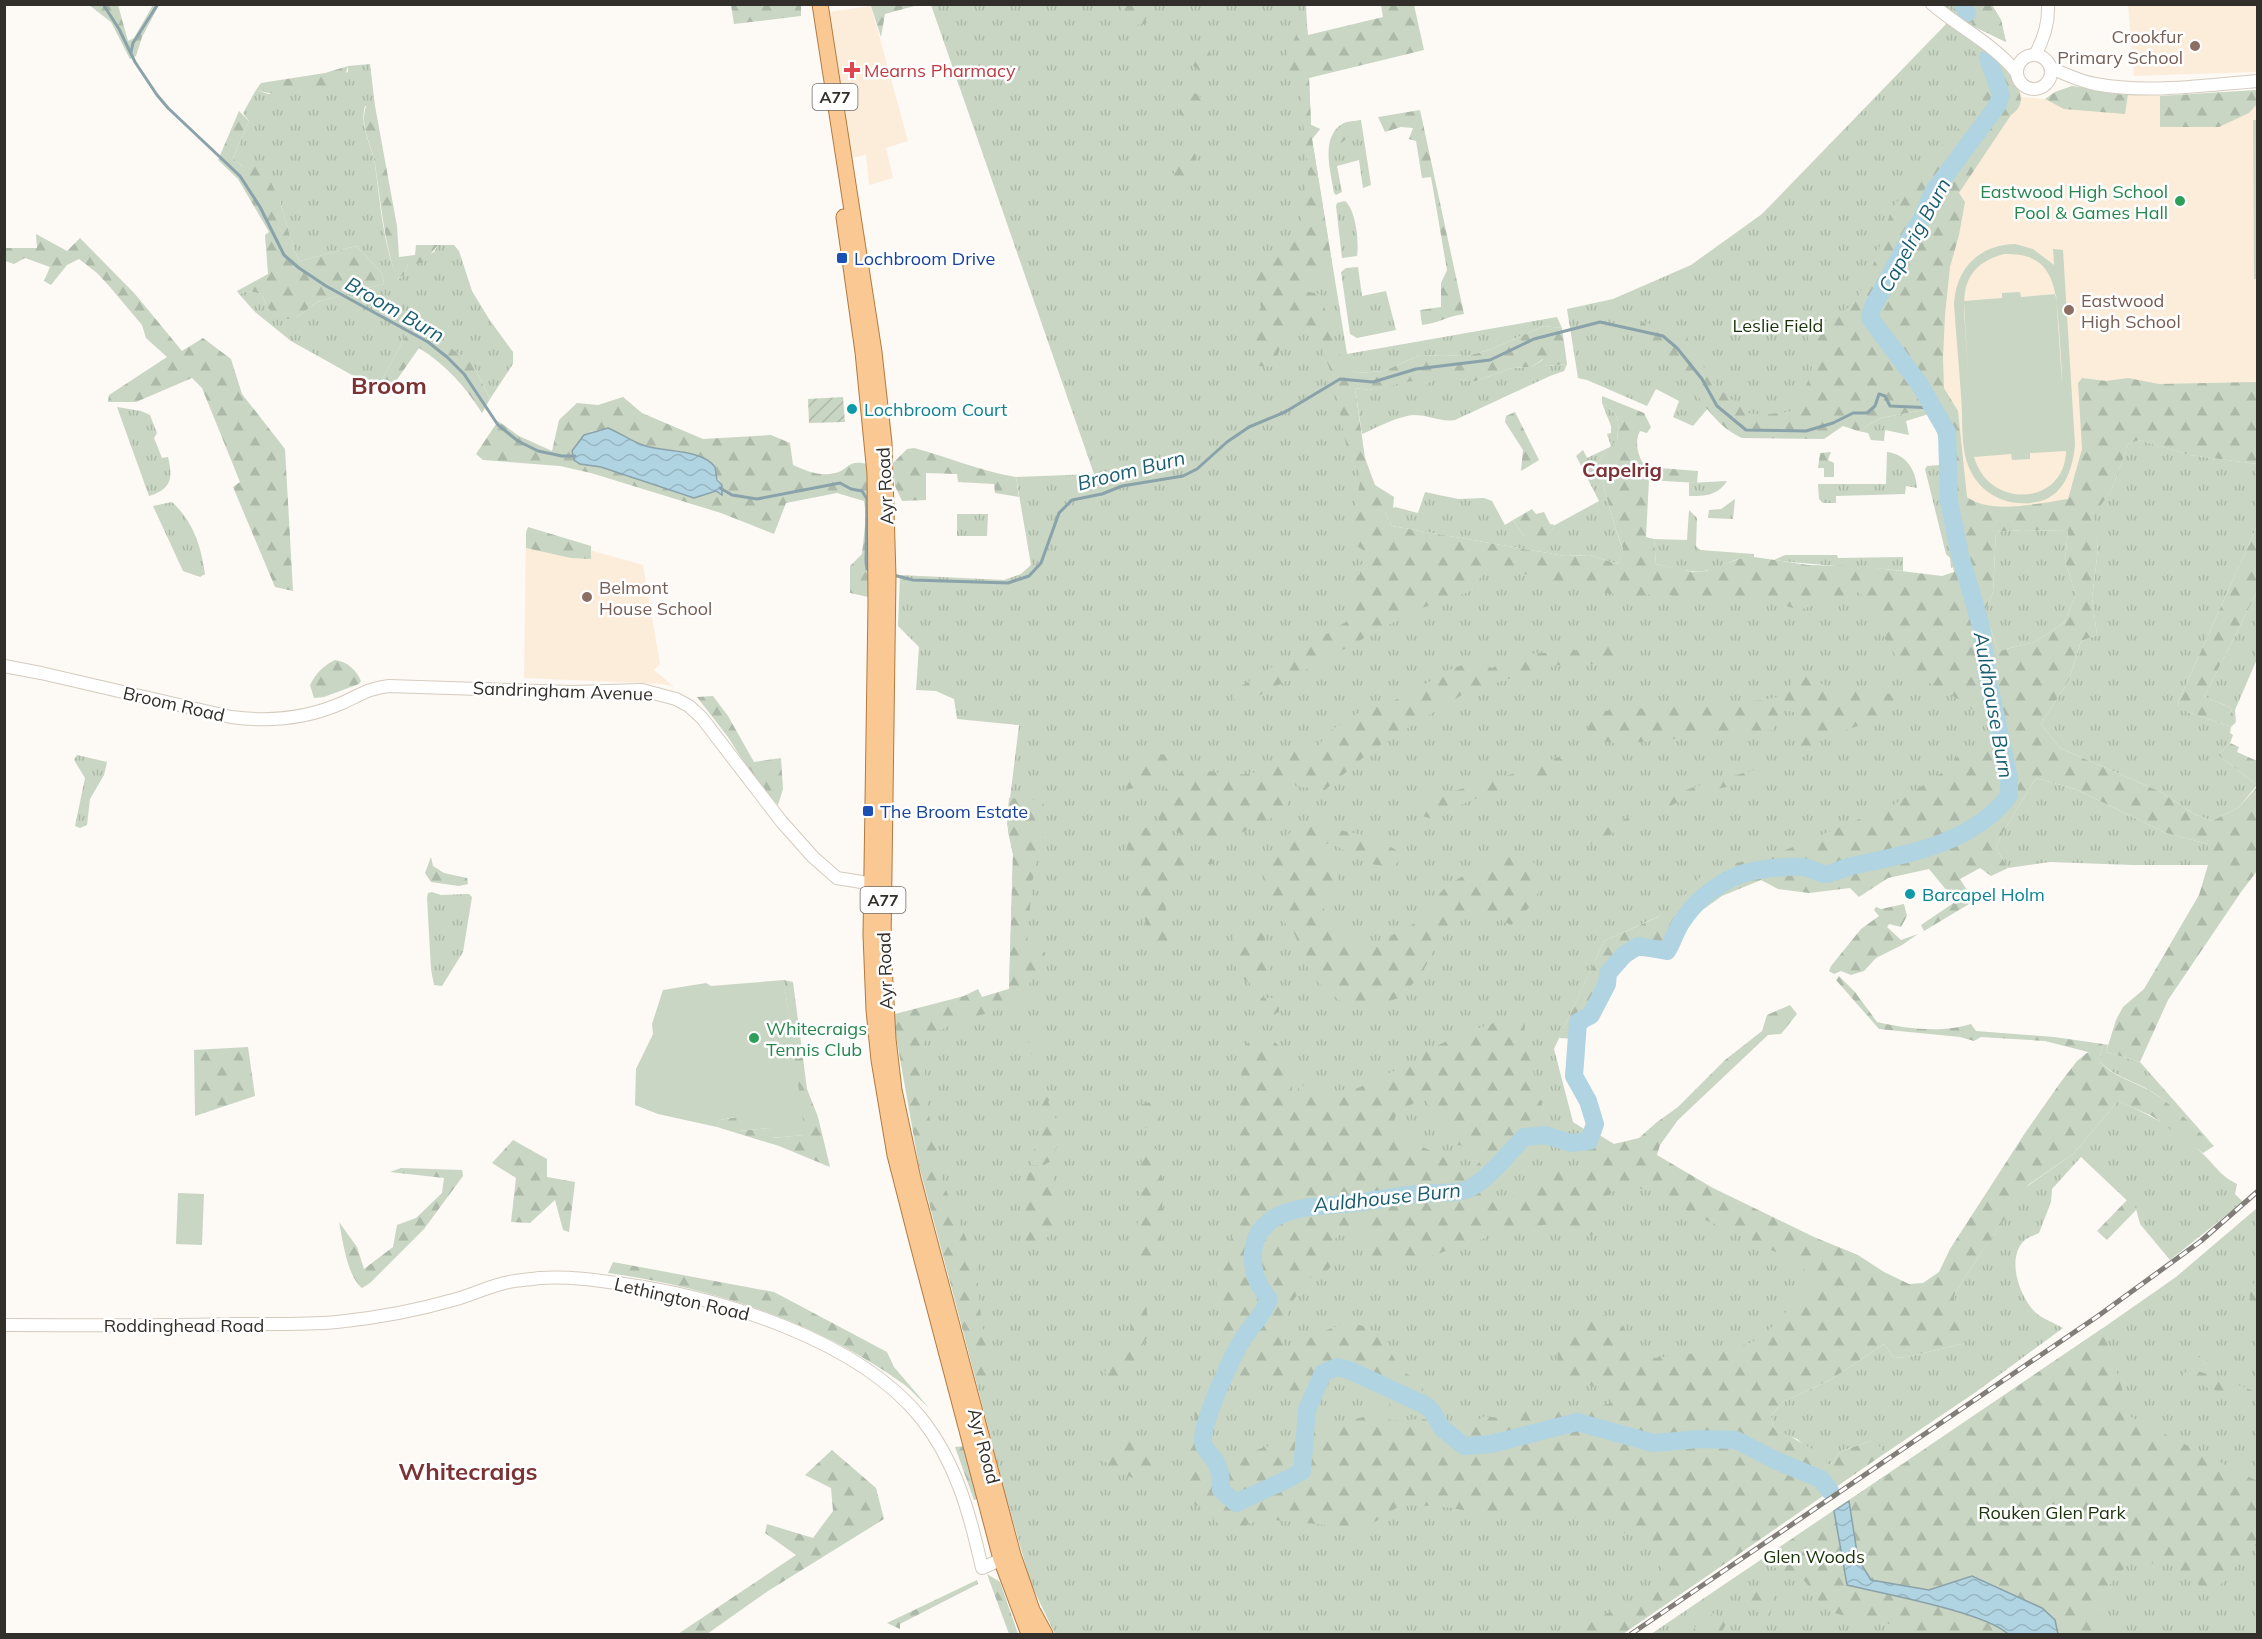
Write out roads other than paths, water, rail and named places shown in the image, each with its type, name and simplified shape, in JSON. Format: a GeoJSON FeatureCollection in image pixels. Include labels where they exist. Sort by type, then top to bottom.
{"type":"FeatureCollection","features":[{"type":"Feature","properties":{"kind":"main road","name":"Ayr Road"},"geometry":{"type":"LineString","coordinates":[[810,4],[812,17],[827,48]]}},
{"type":"Feature","properties":{"kind":"main road","name":"Ayr Road"},"geometry":{"type":"LineString","coordinates":[[819,4],[843,146],[840,177],[863,352],[874,474],[881,636],[878,885],[872,968],[898,1139],[1029,1635]]}},
{"type":"Feature","properties":{"kind":"main road","name":"Ayr Road"},"geometry":{"type":"LineString","coordinates":[[1007,1557],[1045,1635]]}},
{"type":"Feature","properties":{"kind":"street"},"geometry":{"type":"LineString","coordinates":[[1932,4],[1950,20],[2001,53],[2026,87],[2037,89],[2046,84],[2050,79],[2051,68]]}},
{"type":"Feature","properties":{"kind":"street"},"geometry":{"type":"LineString","coordinates":[[2017,73],[2019,63],[2029,57],[2042,42],[2049,15],[2048,4]]}},
{"type":"Feature","properties":{"kind":"street"},"geometry":{"type":"LineString","coordinates":[[2001,53],[2045,59],[2051,68],[2096,84],[2148,88],[2258,81]]}},
{"type":"Feature","properties":{"kind":"street"},"geometry":{"type":"LineString","coordinates":[[2046,84],[2080,80]]}},
{"type":"Feature","properties":{"kind":"street","name":"Broom Road"},"geometry":{"type":"LineString","coordinates":[[4,666],[246,719],[293,718],[343,703]]}},
{"type":"Feature","properties":{"kind":"street","name":"Sandringham Avenue"},"geometry":{"type":"LineString","coordinates":[[343,703],[374,687],[389,686],[572,692],[642,690],[661,693],[689,706],[702,718],[781,821],[813,857],[837,878],[878,885]]}},
{"type":"Feature","properties":{"kind":"street","name":"Lethington Road"},"geometry":{"type":"LineString","coordinates":[[363,1319],[439,1304],[504,1283],[560,1277],[651,1288],[702,1299],[757,1316],[811,1339],[845,1358],[879,1378],[908,1403],[935,1438],[955,1476],[971,1518],[982,1568],[1007,1557]]}},
{"type":"Feature","properties":{"kind":"street","name":"Roddinghead Road"},"geometry":{"type":"LineString","coordinates":[[4,1325],[301,1324],[363,1319]]}},
{"type":"Feature","properties":{"kind":"water"},"geometry":{"type":"Polygon","coordinates":[[[608,428],[643,445],[691,454],[709,461],[715,467],[717,480],[722,485],[722,495],[716,491],[694,498],[601,467],[580,464],[574,460],[572,451],[584,435],[608,428]]]}},
{"type":"Feature","properties":{"kind":"water"},"geometry":{"type":"Polygon","coordinates":[[[1849,1501],[1858,1559],[1871,1580],[1929,1590],[1972,1576],[2042,1608],[2055,1620],[2058,1634],[2008,1634],[1978,1618],[1956,1611],[1847,1585],[1834,1511],[1849,1501]]]}},
{"type":"Feature","properties":{"kind":"waterway","name":"Broom Burn"},"geometry":{"type":"LineString","coordinates":[[103,4],[119,29],[135,62],[157,95],[240,176],[260,207],[284,255],[326,286],[428,342],[447,357],[464,374],[498,425],[518,441],[538,451],[575,456]]}},
{"type":"Feature","properties":{"kind":"waterway"},"geometry":{"type":"LineString","coordinates":[[131,52],[133,43],[158,4]]}},
{"type":"Feature","properties":{"kind":"waterway","name":"Capelrig Burn"},"geometry":{"type":"LineString","coordinates":[[1963,4],[1967,13]]}},
{"type":"Feature","properties":{"kind":"waterway","name":"Auldhouse Burn"},"geometry":{"type":"LineString","coordinates":[[1830,1491],[1821,1479],[1777,1461],[1736,1440],[1699,1439],[1653,1443],[1577,1422],[1491,1444],[1464,1446],[1442,1428],[1432,1411],[1425,1405],[1349,1370],[1337,1367],[1323,1373],[1307,1410],[1302,1471],[1288,1479],[1236,1503],[1221,1490],[1219,1469],[1204,1447],[1203,1440],[1213,1403],[1226,1372],[1244,1337],[1261,1315],[1269,1299],[1256,1278],[1253,1266],[1257,1237],[1265,1225],[1291,1211],[1307,1208],[1423,1193],[1462,1191],[1479,1183],[1524,1137],[1545,1135],[1571,1143],[1589,1141],[1595,1124],[1588,1101],[1574,1076],[1578,1022],[1591,1015],[1607,984],[1608,973],[1624,955],[1638,946],[1667,951],[1681,923],[1697,903],[1717,887],[1739,875],[1767,869],[1795,867],[1828,874],[1851,866],[1916,851],[1958,836],[1994,812],[2009,796],[2009,779],[1987,675],[1981,626],[1960,555],[1949,501],[1947,432],[1920,385],[1870,318],[1872,309],[1922,219],[1933,192],[1997,106],[2001,95],[1988,58]]}},
{"type":"Feature","properties":{"kind":"waterway","name":"Broom Burn"},"geometry":{"type":"LineString","coordinates":[[893,575],[913,580],[1008,583],[1029,576],[1041,563],[1059,513],[1072,500],[1102,494],[1122,486],[1183,476],[1197,469],[1227,442],[1249,427],[1285,412],[1340,379],[1373,382],[1416,369],[1490,360],[1534,339],[1600,322],[1663,336],[1677,348],[1702,379],[1717,406],[1746,430],[1806,431],[1833,423],[1853,413],[1867,413],[1875,406],[1879,394],[1885,396],[1890,406],[1934,408]]}},
{"type":"Feature","properties":{"kind":"waterway","name":"Broom Burn"},"geometry":{"type":"LineString","coordinates":[[720,488],[732,495],[757,499],[840,483],[851,489],[862,491],[867,499],[866,562],[869,570]]}},
{"type":"Feature","properties":{"kind":"railway"},"geometry":{"type":"LineString","coordinates":[[1631,1634],[2098,1316],[2201,1241],[2258,1191]]}},
{"type":"Feature","properties":{"kind":"place","name":"Crookfur Primary School"},"geometry":{"type":"Point","coordinates":[2195,46]}},
{"type":"Feature","properties":{"kind":"place","name":"Mearns Pharmacy"},"geometry":{"type":"Point","coordinates":[852,70]}},
{"type":"Feature","properties":{"kind":"place","name":"Eastwood High School Pool & Games Hall"},"geometry":{"type":"Point","coordinates":[2180,201]}},
{"type":"Feature","properties":{"kind":"place","name":"Lochbroom Drive"},"geometry":{"type":"Point","coordinates":[842,258]}},
{"type":"Feature","properties":{"kind":"place","name":"Eastwood High School"},"geometry":{"type":"Point","coordinates":[2069,310]}},
{"type":"Feature","properties":{"kind":"place","name":"Lochbroom Court"},"geometry":{"type":"Point","coordinates":[852,409]}},
{"type":"Feature","properties":{"kind":"place","name":"Belmont House School"},"geometry":{"type":"Point","coordinates":[587,597]}},
{"type":"Feature","properties":{"kind":"place","name":"The Broom Estate"},"geometry":{"type":"Point","coordinates":[868,811]}},
{"type":"Feature","properties":{"kind":"place","name":"Barcapel Holm"},"geometry":{"type":"Point","coordinates":[1910,894]}},
{"type":"Feature","properties":{"kind":"place","name":"Whitecraigs Tennis Club"},"geometry":{"type":"Point","coordinates":[754,1038]}},
{"type":"Feature","properties":{"kind":"district","name":"Broom"},"geometry":{"type":"Point","coordinates":[389,385]}},
{"type":"Feature","properties":{"kind":"district","name":"Capelrig"},"geometry":{"type":"Point","coordinates":[1622,469]}},
{"type":"Feature","properties":{"kind":"district","name":"Whitecraigs"},"geometry":{"type":"Point","coordinates":[468,1471]}},
{"type":"Feature","properties":{"kind":"park label","name":"Leslie Field"},"geometry":{"type":"Point","coordinates":[1778,325]}},
{"type":"Feature","properties":{"kind":"park label","name":"Rouken Glen Park"},"geometry":{"type":"Point","coordinates":[2052,1512]}},
{"type":"Feature","properties":{"kind":"park label","name":"Glen Woods"},"geometry":{"type":"Point","coordinates":[1814,1556]}}]}
